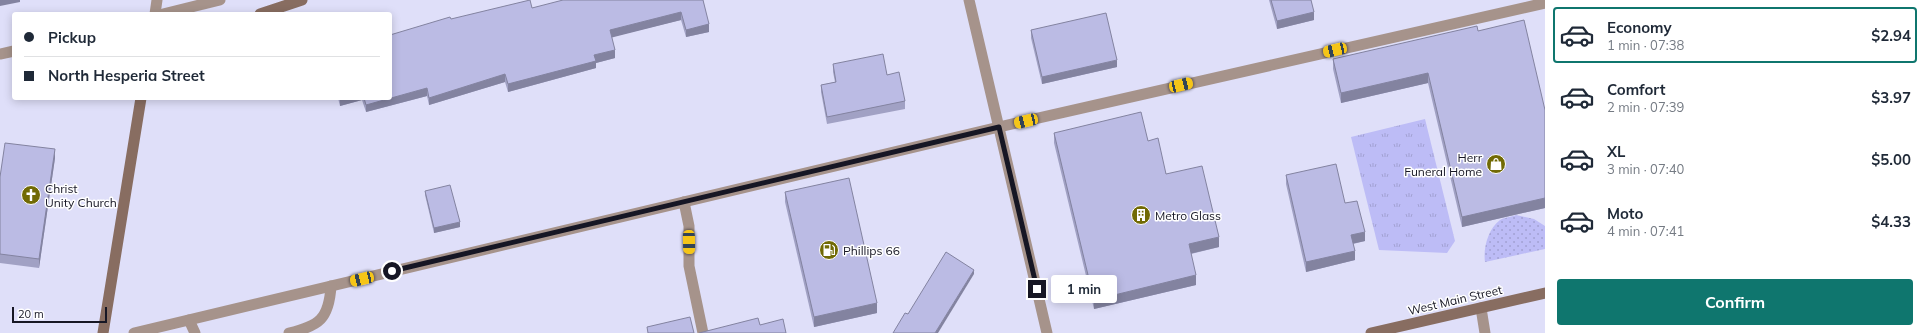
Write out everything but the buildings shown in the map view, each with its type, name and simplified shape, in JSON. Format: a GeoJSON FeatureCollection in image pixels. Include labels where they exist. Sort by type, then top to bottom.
{"type":"FeatureCollection","features":[{"type":"Feature","properties":{"kind":"main road"},"geometry":{"type":"LineString","coordinates":[[266,12],[302,0]]}},
{"type":"Feature","properties":{"kind":"main road"},"geometry":{"type":"LineString","coordinates":[[103,333],[141,100]]}},
{"type":"Feature","properties":{"kind":"main road","name":"West Main Street"},"geometry":{"type":"LineString","coordinates":[[1377,332],[1545,293]]}},
{"type":"Feature","properties":{"kind":"street"},"geometry":{"type":"LineString","coordinates":[[155,12],[157,0]]}},
{"type":"Feature","properties":{"kind":"street"},"geometry":{"type":"LineString","coordinates":[[171,12],[220,0]]}},
{"type":"Feature","properties":{"kind":"street"},"geometry":{"type":"LineString","coordinates":[[969,0],[1047,333]]}},
{"type":"Feature","properties":{"kind":"street"},"geometry":{"type":"LineString","coordinates":[[134,333],[999,127],[1545,3]]}},
{"type":"Feature","properties":{"kind":"street"},"geometry":{"type":"LineString","coordinates":[[0,54],[12,51]]}},
{"type":"Feature","properties":{"kind":"street"},"geometry":{"type":"LineString","coordinates":[[684,202],[688,226],[690,266],[703,333]]}},
{"type":"Feature","properties":{"kind":"street"},"geometry":{"type":"LineString","coordinates":[[288,333],[309,328],[323,318],[330,304],[331,286]]}},
{"type":"Feature","properties":{"kind":"street"},"geometry":{"type":"LineString","coordinates":[[1481,308],[1484,333]]}},
{"type":"Feature","properties":{"kind":"street"},"geometry":{"type":"LineString","coordinates":[[189,320],[195,333]]}},
{"type":"Feature","properties":{"kind":"green space"},"geometry":{"type":"Polygon","coordinates":[[[1425,119],[1455,241],[1447,253],[1379,250],[1351,137],[1425,119]]]}},
{"type":"Feature","properties":{"kind":"green space"},"geometry":{"type":"Polygon","coordinates":[[[1516,215],[1534,219],[1545,226],[1545,249],[1485,262],[1487,239],[1492,228],[1500,220],[1516,215]]]}},
{"type":"Feature","properties":{"kind":"place","name":"Herr Funeral Home"},"geometry":{"type":"Point","coordinates":[1496,164]}},
{"type":"Feature","properties":{"kind":"place","name":"Christ Unity Church"},"geometry":{"type":"Point","coordinates":[31,195]}},
{"type":"Feature","properties":{"kind":"place","name":"Metro Glass"},"geometry":{"type":"Point","coordinates":[1141,215]}},
{"type":"Feature","properties":{"kind":"place","name":"Phillips 66"},"geometry":{"type":"Point","coordinates":[829,250]}},
{"type":"Feature","properties":{"kind":"route"},"geometry":{"type":"LineString","coordinates":[[392,271],[999,127],[1037,289]]}}]}
